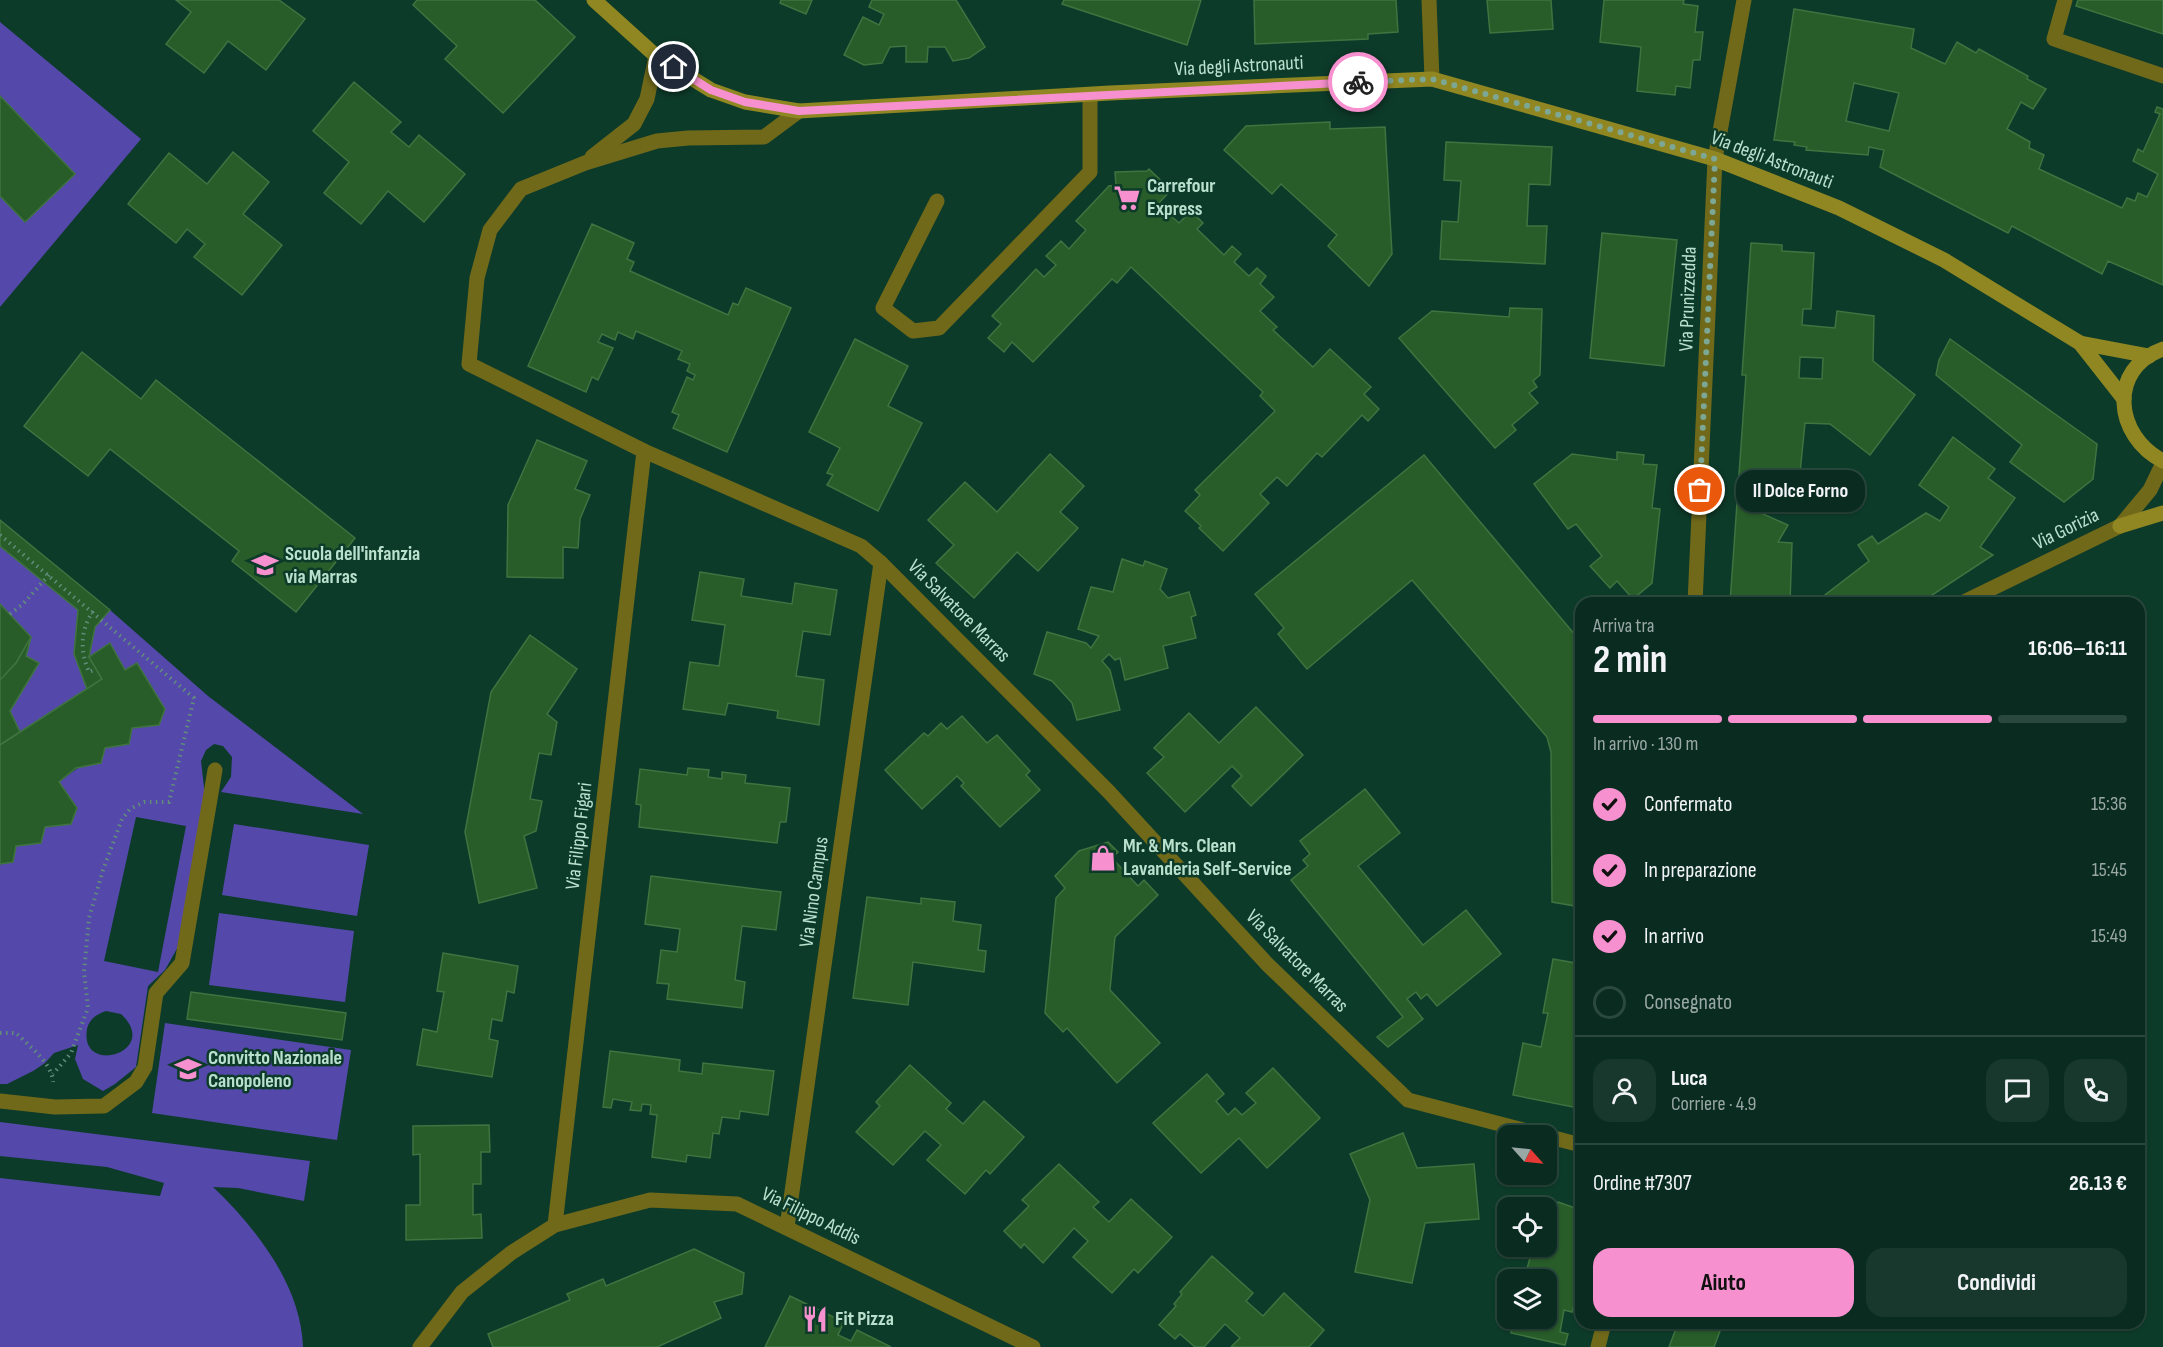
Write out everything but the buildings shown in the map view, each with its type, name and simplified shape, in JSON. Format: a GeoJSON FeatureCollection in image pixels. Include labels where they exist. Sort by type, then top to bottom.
{"type":"FeatureCollection","features":[{"type":"Feature","properties":{"kind":"main road","name":"Via degli Astronauti"},"geometry":{"type":"LineString","coordinates":[[594,0],[656,56],[711,90],[745,102],[799,111],[1432,79],[1715,159],[1839,208],[1944,260],[2080,343],[2124,399]]}},
{"type":"Feature","properties":{"kind":"main road","name":"Via degli Astronauti"},"geometry":{"type":"LineString","coordinates":[[2080,343],[2149,356]]}},
{"type":"Feature","properties":{"kind":"main road"},"geometry":{"type":"LineString","coordinates":[[2163,349],[2149,356],[2132,375],[2124,399],[2125,415],[2134,437],[2150,454],[2163,462]]}},
{"type":"Feature","properties":{"kind":"main road"},"geometry":{"type":"LineString","coordinates":[[2120,526],[2163,513]]}},
{"type":"Feature","properties":{"kind":"street"},"geometry":{"type":"LineString","coordinates":[[1429,0],[1432,79]]}},
{"type":"Feature","properties":{"kind":"street","name":"Via Prunizzedda"},"geometry":{"type":"LineString","coordinates":[[1695,597],[1715,159],[1744,0]]}},
{"type":"Feature","properties":{"kind":"street"},"geometry":{"type":"LineString","coordinates":[[2065,0],[2054,39],[2163,76]]}},
{"type":"Feature","properties":{"kind":"street","name":"Via Salvatore Marras"},"geometry":{"type":"LineString","coordinates":[[585,163],[634,124],[647,99],[656,56]]}},
{"type":"Feature","properties":{"kind":"street"},"geometry":{"type":"LineString","coordinates":[[937,201],[883,308],[913,331],[939,328],[1089,172],[1090,95]]}},
{"type":"Feature","properties":{"kind":"street","name":"Via Salvatore Marras"},"geometry":{"type":"LineString","coordinates":[[799,111],[764,137],[688,138],[657,141],[585,163],[521,189],[490,230],[477,278],[469,364],[644,452],[861,546],[881,563],[1109,792],[1267,964],[1407,1100],[1504,1125]]}},
{"type":"Feature","properties":{"kind":"street","name":"Via Filippo Figari"},"geometry":{"type":"LineString","coordinates":[[555,1225],[644,452]]}},
{"type":"Feature","properties":{"kind":"street","name":"Via Gorizia"},"geometry":{"type":"LineString","coordinates":[[1974,597],[2120,526],[2150,490],[2163,462]]}},
{"type":"Feature","properties":{"kind":"street","name":"Via Nino Campus"},"geometry":{"type":"LineString","coordinates":[[787,1227],[881,563]]}},
{"type":"Feature","properties":{"kind":"street"},"geometry":{"type":"LineString","coordinates":[[0,1101],[55,1107],[104,1106],[136,1082],[146,1067],[156,993],[182,963],[215,770]]}},
{"type":"Feature","properties":{"kind":"street","name":"Via Salvatore Marras"},"geometry":{"type":"LineString","coordinates":[[1557,1139],[1575,1143]]}},
{"type":"Feature","properties":{"kind":"street","name":"Via Filippo Addis"},"geometry":{"type":"LineString","coordinates":[[420,1347],[462,1292],[511,1253],[555,1225],[650,1200],[737,1204],[1033,1347]]}},
{"type":"Feature","properties":{"kind":"street"},"geometry":{"type":"LineString","coordinates":[[1598,1347],[1603,1329]]}},
{"type":"Feature","properties":{"kind":"path"},"geometry":{"type":"LineString","coordinates":[[0,535],[194,698],[169,801],[144,802],[130,809],[123,819],[103,870],[89,918],[84,972],[88,1008],[71,1053],[53,1074],[16,1033],[0,1033]]}},
{"type":"Feature","properties":{"kind":"path"},"geometry":{"type":"LineString","coordinates":[[10,614],[23,604],[49,575]]}},
{"type":"Feature","properties":{"kind":"path"},"geometry":{"type":"LineString","coordinates":[[93,611],[86,622],[82,655],[89,672],[96,669]]}},
{"type":"Feature","properties":{"kind":"shaded area"},"geometry":{"type":"Polygon","coordinates":[[[0,22],[141,139],[0,307],[0,196],[25,221],[75,174],[0,96],[0,22]]]}},
{"type":"Feature","properties":{"kind":"shaded area"},"geometry":{"type":"Polygon","coordinates":[[[0,546],[78,610],[74,654],[87,689],[20,732],[10,711],[39,663],[26,656],[0,604],[0,546]]]}},
{"type":"Feature","properties":{"kind":"shaded area"},"geometry":{"type":"Polygon","coordinates":[[[110,610],[208,696],[363,814],[221,792],[231,777],[232,757],[223,746],[214,744],[206,750],[201,761],[206,805],[184,936],[165,970],[148,986],[136,1067],[103,1091],[83,1079],[75,1059],[78,1045],[54,1053],[33,1071],[7,1084],[0,1084],[0,864],[13,861],[16,846],[41,843],[45,827],[71,823],[77,807],[59,782],[105,748],[129,744],[132,728],[159,725],[147,682],[137,663],[125,670],[110,644],[89,657],[95,627],[110,610]],[[136,817],[104,961],[158,972],[186,826],[136,817]],[[106,1011],[94,1017],[90,1022],[87,1029],[88,1044],[95,1052],[105,1055],[116,1054],[126,1048],[132,1039],[131,1028],[121,1014],[106,1011]]]}},
{"type":"Feature","properties":{"kind":"shaded area"},"geometry":{"type":"Polygon","coordinates":[[[234,824],[369,845],[357,916],[222,895],[234,824]]]}},
{"type":"Feature","properties":{"kind":"shaded area"},"geometry":{"type":"Polygon","coordinates":[[[219,913],[354,931],[345,1002],[209,985],[219,913]]]}},
{"type":"Feature","properties":{"kind":"shaded area"},"geometry":{"type":"Polygon","coordinates":[[[165,1023],[351,1050],[337,1140],[152,1113],[165,1023]]]}},
{"type":"Feature","properties":{"kind":"shaded area"},"geometry":{"type":"Polygon","coordinates":[[[0,1122],[310,1161],[304,1201],[238,1188],[213,1187],[260,1239],[285,1280],[300,1324],[303,1347],[0,1347],[0,1178],[160,1196],[164,1183],[107,1167],[0,1156],[0,1122]]]}},
{"type":"Feature","properties":{"kind":"way so far"},"geometry":{"type":"LineString","coordinates":[[1358,82],[1432,79],[1715,159],[1700,490]]}},
{"type":"Feature","properties":{"kind":"place","name":"Carrefour Express"},"geometry":{"type":"Point","coordinates":[1127,198]}},
{"type":"Feature","properties":{"kind":"place","name":"Il Dolce Forno"},"geometry":{"type":"Point","coordinates":[1700,490]}},
{"type":"Feature","properties":{"kind":"place","name":"Scuola dell'infanzia via Marras"},"geometry":{"type":"Point","coordinates":[265,565]}},
{"type":"Feature","properties":{"kind":"place","name":"Mr. & Mrs. Clean Lavanderia Self-Service"},"geometry":{"type":"Point","coordinates":[1103,858]}},
{"type":"Feature","properties":{"kind":"place","name":"Convitto Nazionale Canopoleno"},"geometry":{"type":"Point","coordinates":[188,1069]}},
{"type":"Feature","properties":{"kind":"place","name":"Fit Pizza"},"geometry":{"type":"Point","coordinates":[815,1319]}},
{"type":"Feature","properties":{"kind":"route"},"geometry":{"type":"LineString","coordinates":[[674,67],[711,90],[745,102],[799,111],[1110,93],[1358,82]]}}]}
